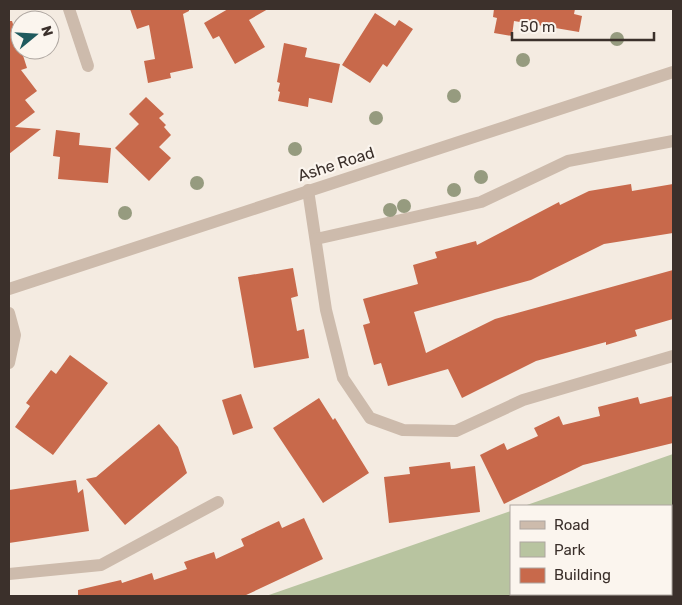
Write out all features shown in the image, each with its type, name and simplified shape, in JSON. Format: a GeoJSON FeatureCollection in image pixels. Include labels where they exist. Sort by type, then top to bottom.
{"type":"FeatureCollection","features":[{"type":"Feature","properties":{"kind":"street"},"geometry":{"type":"LineString","coordinates":[[69,9],[88,66]]}},
{"type":"Feature","properties":{"kind":"street","name":"Ashe Road"},"geometry":{"type":"LineString","coordinates":[[9,289],[673,72]]}},
{"type":"Feature","properties":{"kind":"street"},"geometry":{"type":"LineString","coordinates":[[316,239],[481,202],[568,161],[673,141]]}},
{"type":"Feature","properties":{"kind":"street"},"geometry":{"type":"LineString","coordinates":[[308,190],[326,310],[343,378],[370,418],[403,430],[456,431],[524,400],[673,356]]}},
{"type":"Feature","properties":{"kind":"street"},"geometry":{"type":"LineString","coordinates":[[9,313],[15,335],[9,363]]}},
{"type":"Feature","properties":{"kind":"street"},"geometry":{"type":"LineString","coordinates":[[9,574],[101,565],[218,502]]}},
{"type":"Feature","properties":{"kind":"green space"},"geometry":{"type":"Polygon","coordinates":[[[673,454],[673,596],[266,596],[510,511],[510,595],[672,595],[672,505],[527,505],[673,454]]]}},
{"type":"Feature","properties":{"kind":"building"},"geometry":{"type":"Polygon","coordinates":[[[130,9],[189,9],[189,11],[183,14],[193,68],[170,73],[171,78],[148,83],[144,61],[155,59],[149,25],[137,29],[130,9]]]}},
{"type":"Feature","properties":{"kind":"building"},"geometry":{"type":"Polygon","coordinates":[[[228,9],[268,9],[249,20],[265,47],[235,64],[219,36],[213,39],[204,23],[228,9]]]}},
{"type":"Feature","properties":{"kind":"building"},"geometry":{"type":"Polygon","coordinates":[[[494,9],[575,9],[574,14],[582,16],[579,32],[514,21],[512,36],[494,33],[497,18],[493,17],[494,9]]]}},
{"type":"Feature","properties":{"kind":"building"},"geometry":{"type":"Polygon","coordinates":[[[375,13],[395,26],[399,20],[413,29],[387,67],[383,64],[370,83],[342,65],[375,13]]]}},
{"type":"Feature","properties":{"kind":"building"},"geometry":{"type":"Polygon","coordinates":[[[10,21],[10,60],[24,60],[27,68],[21,70],[37,91],[25,100],[35,112],[15,127],[41,129],[9,154],[10,21]]]}},
{"type":"Feature","properties":{"kind":"building"},"geometry":{"type":"Polygon","coordinates":[[[284,43],[307,48],[305,57],[340,64],[332,103],[309,98],[308,107],[278,101],[280,83],[277,82],[284,43]]]}},
{"type":"Feature","properties":{"kind":"building"},"geometry":{"type":"Polygon","coordinates":[[[146,97],[164,114],[159,118],[166,125],[164,127],[171,135],[159,147],[171,158],[149,181],[115,148],[139,124],[129,114],[146,97]]]}},
{"type":"Feature","properties":{"kind":"building"},"geometry":{"type":"Polygon","coordinates":[[[56,130],[80,133],[79,145],[111,148],[108,183],[58,179],[60,157],[53,156],[56,130]]]}},
{"type":"Feature","properties":{"kind":"building"},"geometry":{"type":"Polygon","coordinates":[[[631,184],[632,191],[673,184],[673,233],[604,244],[531,280],[414,312],[426,353],[495,319],[673,270],[673,319],[635,330],[637,336],[606,345],[606,342],[536,361],[462,398],[448,369],[388,386],[381,363],[374,365],[363,325],[370,323],[363,299],[418,284],[413,265],[437,258],[435,252],[476,241],[477,245],[559,202],[560,205],[589,191],[631,184]]]}},
{"type":"Feature","properties":{"kind":"building"},"geometry":{"type":"Polygon","coordinates":[[[293,268],[298,296],[291,298],[297,331],[304,329],[309,358],[254,368],[238,277],[293,268]]]}},
{"type":"Feature","properties":{"kind":"building"},"geometry":{"type":"Polygon","coordinates":[[[70,355],[108,383],[53,455],[15,427],[30,406],[26,403],[51,370],[56,374],[70,355]]]}},
{"type":"Feature","properties":{"kind":"building"},"geometry":{"type":"Polygon","coordinates":[[[241,394],[253,428],[233,435],[222,400],[241,394]]]}},
{"type":"Feature","properties":{"kind":"building"},"geometry":{"type":"Polygon","coordinates":[[[673,396],[673,443],[583,465],[504,504],[480,455],[504,443],[507,450],[538,436],[534,428],[559,416],[563,425],[600,416],[598,407],[638,397],[640,404],[673,396]]]}},
{"type":"Feature","properties":{"kind":"building"},"geometry":{"type":"Polygon","coordinates":[[[319,398],[333,420],[335,418],[369,473],[323,503],[273,428],[319,398]]]}},
{"type":"Feature","properties":{"kind":"building"},"geometry":{"type":"Polygon","coordinates":[[[159,424],[178,447],[187,473],[125,525],[86,479],[96,477],[159,424]]]}},
{"type":"Feature","properties":{"kind":"building"},"geometry":{"type":"Polygon","coordinates":[[[450,462],[451,469],[475,466],[480,512],[389,523],[384,477],[410,474],[409,467],[450,462]]]}},
{"type":"Feature","properties":{"kind":"building"},"geometry":{"type":"Polygon","coordinates":[[[76,480],[78,493],[83,489],[89,531],[9,543],[9,490],[76,480]]]}},
{"type":"Feature","properties":{"kind":"building"},"geometry":{"type":"Polygon","coordinates":[[[304,518],[323,559],[244,596],[78,596],[78,590],[121,580],[122,583],[152,573],[154,580],[187,569],[184,562],[214,552],[216,559],[244,546],[241,539],[279,521],[282,528],[304,518]]]}}]}
